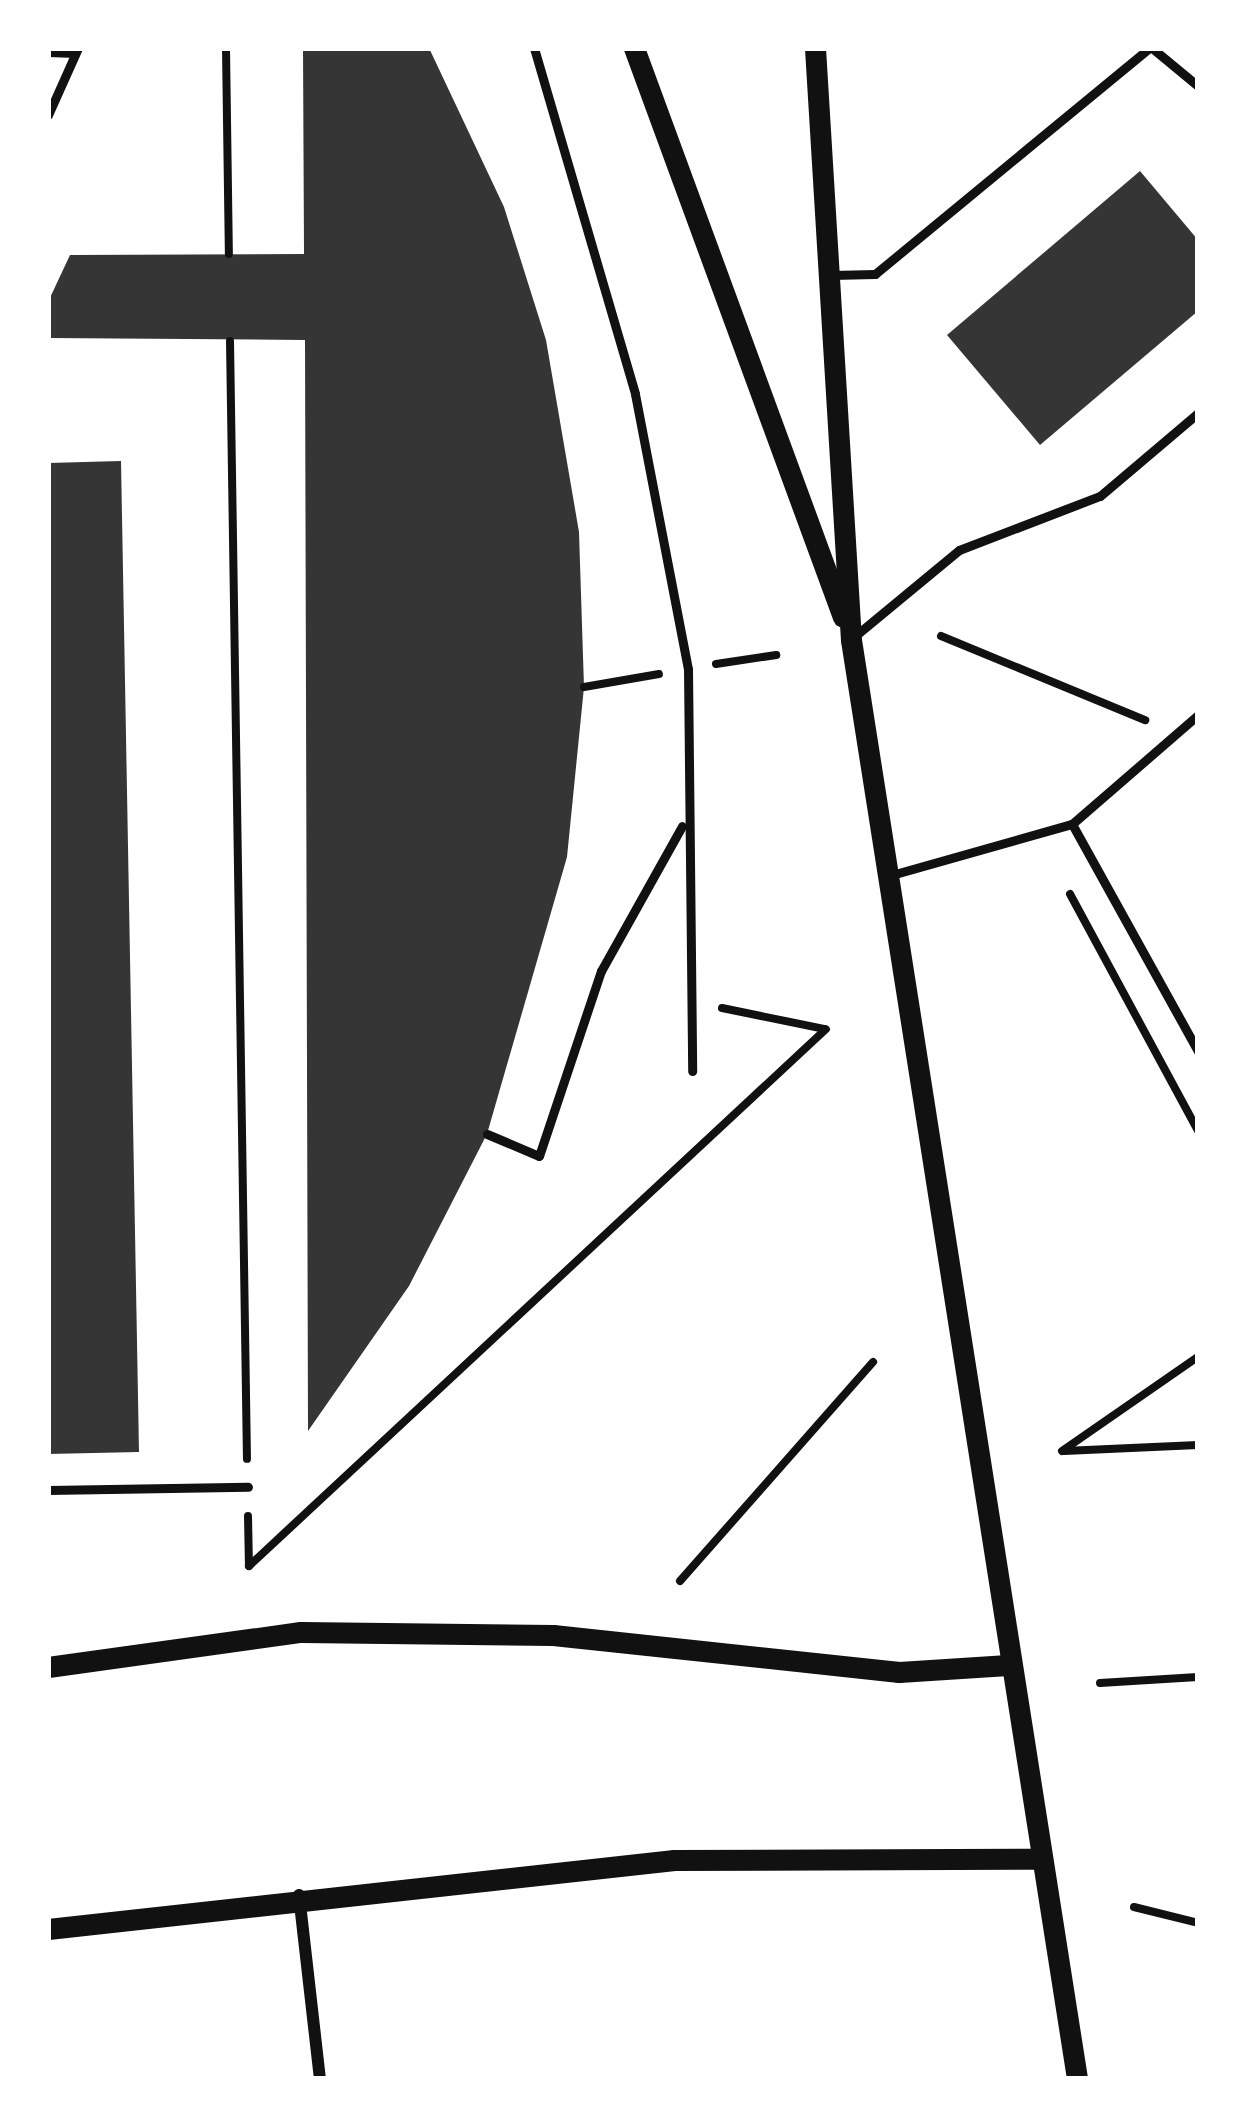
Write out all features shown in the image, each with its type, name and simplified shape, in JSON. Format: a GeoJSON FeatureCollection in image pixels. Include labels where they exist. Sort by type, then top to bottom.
{"type":"FeatureCollection","features":[{"type":"Feature","properties":{"kind":"street"},"geometry":{"type":"LineString","coordinates":[[634,48],[851,640]]}},
{"type":"Feature","properties":{"kind":"street"},"geometry":{"type":"LineString","coordinates":[[815,48],[851,640],[895,874],[1008,1665],[1077,2079]]}},
{"type":"Feature","properties":{"kind":"street"},"geometry":{"type":"LineString","coordinates":[[48,1667],[301,1632],[553,1635],[898,1672],[1008,1665]]}},
{"type":"Feature","properties":{"kind":"street"},"geometry":{"type":"LineString","coordinates":[[48,1928],[299,1895],[674,1860],[1038,1859]]}},
{"type":"Feature","properties":{"kind":"street"},"geometry":{"type":"LineString","coordinates":[[299,1895],[320,2079]]}},
{"type":"Feature","properties":{"kind":"lane"},"geometry":{"type":"LineString","coordinates":[[534,48],[640,417],[688,669],[684,821],[692,1071]]}},
{"type":"Feature","properties":{"kind":"lane"},"geometry":{"type":"LineString","coordinates":[[826,274],[875,274],[1151,48],[1198,86]]}},
{"type":"Feature","properties":{"kind":"lane"},"geometry":{"type":"LineString","coordinates":[[48,52],[77,50],[48,115]]}},
{"type":"Feature","properties":{"kind":"lane"},"geometry":{"type":"LineString","coordinates":[[851,640],[959,550],[1100,496],[1198,413]]}},
{"type":"Feature","properties":{"kind":"lane"},"geometry":{"type":"LineString","coordinates":[[895,874],[1072,824],[1198,715]]}},
{"type":"Feature","properties":{"kind":"lane"},"geometry":{"type":"LineString","coordinates":[[487,1133],[539,1156],[601,971],[684,821]]}},
{"type":"Feature","properties":{"kind":"lane"},"geometry":{"type":"LineString","coordinates":[[1072,824],[1198,1051]]}},
{"type":"Feature","properties":{"kind":"lane"},"geometry":{"type":"LineString","coordinates":[[48,1490],[248,1486]]}},
{"type":"Feature","properties":{"kind":"path"},"geometry":{"type":"LineString","coordinates":[[226,48],[229,254]]}},
{"type":"Feature","properties":{"kind":"path"},"geometry":{"type":"LineString","coordinates":[[230,341],[249,1566],[826,1029],[690,1001]]}},
{"type":"Feature","properties":{"kind":"path"},"geometry":{"type":"LineString","coordinates":[[941,636],[1178,733]]}},
{"type":"Feature","properties":{"kind":"path"},"geometry":{"type":"LineString","coordinates":[[1038,835],[1198,1131]]}},
{"type":"Feature","properties":{"kind":"path"},"geometry":{"type":"LineString","coordinates":[[1198,1358],[1062,1451],[1198,1444]]}},
{"type":"Feature","properties":{"kind":"path"},"geometry":{"type":"LineString","coordinates":[[680,1581],[873,1363]]}},
{"type":"Feature","properties":{"kind":"path"},"geometry":{"type":"LineString","coordinates":[[1100,1683],[1198,1677]]}},
{"type":"Feature","properties":{"kind":"path"},"geometry":{"type":"LineString","coordinates":[[1134,1907],[1196,1926]]}},
{"type":"Feature","properties":{"kind":"building"},"geometry":{"type":"Polygon","coordinates":[[[303,48],[429,48],[504,207],[546,340],[579,532],[584,687],[567,857],[487,1134],[409,1286],[308,1431],[305,340],[48,338],[48,302],[70,255],[304,254],[303,48]]]}},
{"type":"Feature","properties":{"kind":"building"},"geometry":{"type":"Polygon","coordinates":[[[1140,171],[1198,240],[1198,311],[1040,445],[947,335],[1140,171]]]}},
{"type":"Feature","properties":{"kind":"building"},"geometry":{"type":"Polygon","coordinates":[[[121,461],[139,1452],[48,1454],[48,463],[121,461]]]}}]}
